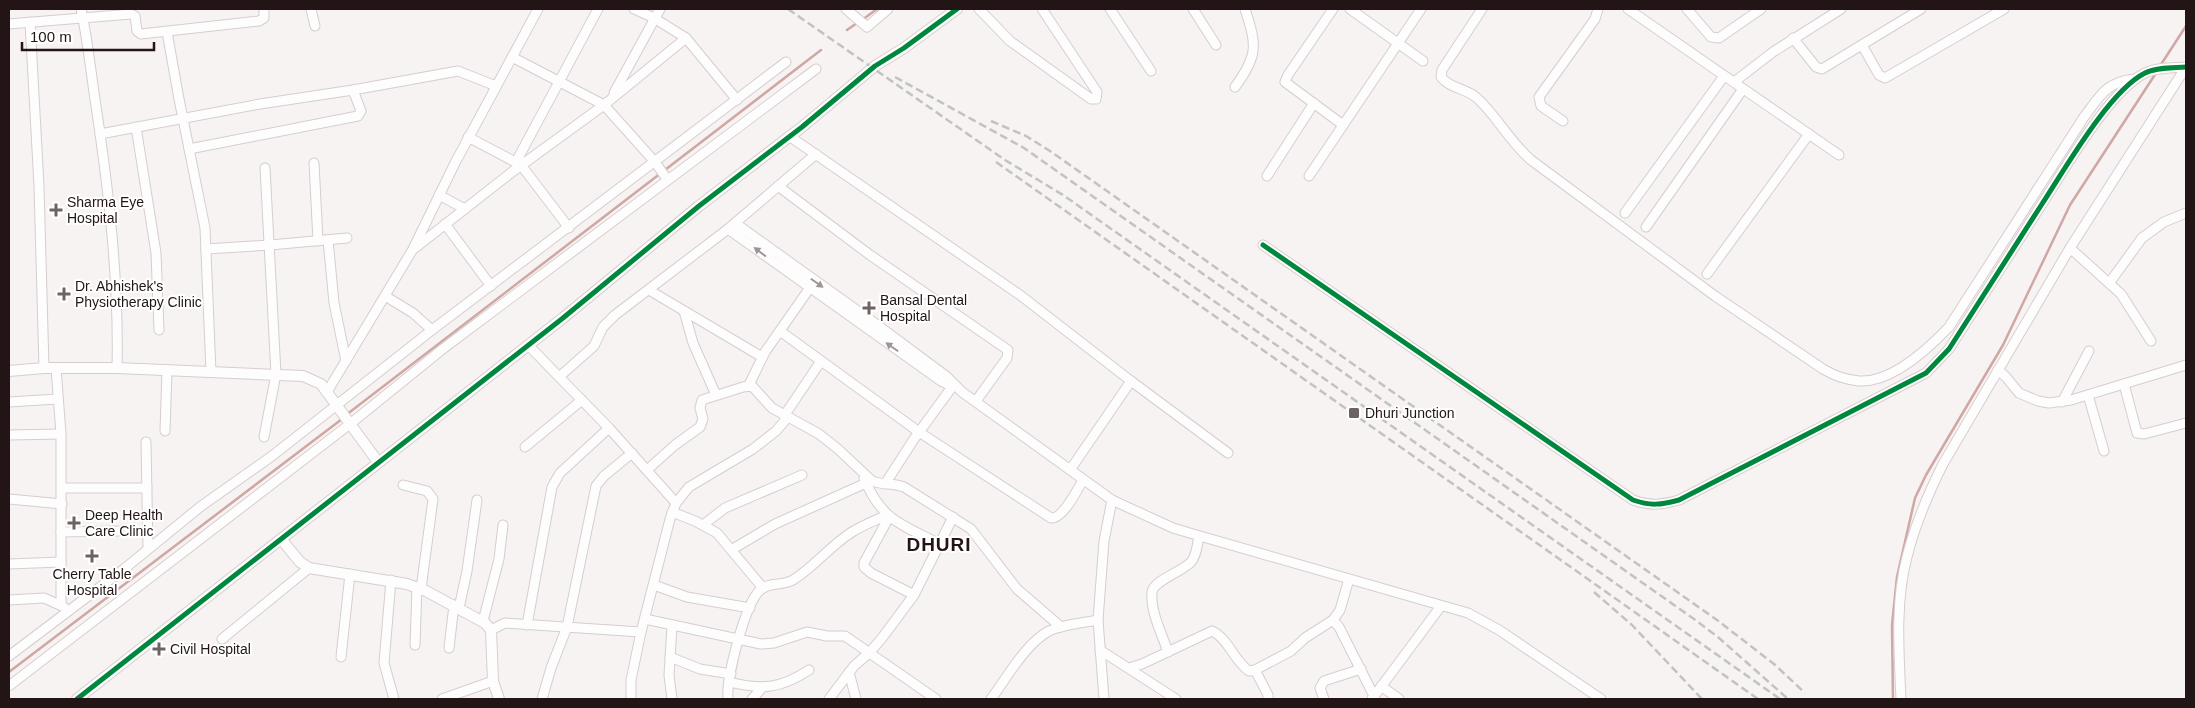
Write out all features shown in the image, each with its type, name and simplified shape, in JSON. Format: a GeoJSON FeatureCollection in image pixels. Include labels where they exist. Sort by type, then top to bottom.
{"type":"FeatureCollection","features":[{"type":"Feature","properties":{"kind":"street"},"geometry":{"type":"LineString","coordinates":[[9,24],[82,13],[131,14],[135,16],[137,31],[141,34],[259,21],[264,18],[264,9]]}},
{"type":"Feature","properties":{"kind":"street"},"geometry":{"type":"LineString","coordinates":[[311,9],[315,26]]}},
{"type":"Feature","properties":{"kind":"street"},"geometry":{"type":"LineString","coordinates":[[327,392],[413,249],[468,137],[538,9]]}},
{"type":"Feature","properties":{"kind":"street"},"geometry":{"type":"LineString","coordinates":[[519,164],[558,82],[598,9]]}},
{"type":"Feature","properties":{"kind":"street"},"geometry":{"type":"LineString","coordinates":[[634,9],[654,18],[686,38],[737,100]]}},
{"type":"Feature","properties":{"kind":"street"},"geometry":{"type":"LineString","coordinates":[[612,98],[660,9]]}},
{"type":"Feature","properties":{"kind":"street"},"geometry":{"type":"LineString","coordinates":[[851,11],[864,25],[869,26],[888,9]]}},
{"type":"Feature","properties":{"kind":"street"},"geometry":{"type":"LineString","coordinates":[[77,699],[528,345],[875,66],[904,48],[957,9]]}},
{"type":"Feature","properties":{"kind":"street"},"geometry":{"type":"LineString","coordinates":[[979,9],[1010,41],[1091,99],[1096,99],[1097,92],[1042,9]]}},
{"type":"Feature","properties":{"kind":"street"},"geometry":{"type":"LineString","coordinates":[[1110,9],[1151,70]]}},
{"type":"Feature","properties":{"kind":"street"},"geometry":{"type":"LineString","coordinates":[[1193,9],[1216,45]]}},
{"type":"Feature","properties":{"kind":"street"},"geometry":{"type":"LineString","coordinates":[[1235,86],[1254,57],[1251,28],[1245,9]]}},
{"type":"Feature","properties":{"kind":"street"},"geometry":{"type":"LineString","coordinates":[[1333,9],[1285,79],[1286,84],[1343,125]]}},
{"type":"Feature","properties":{"kind":"street"},"geometry":{"type":"LineString","coordinates":[[1350,9],[1423,61]]}},
{"type":"Feature","properties":{"kind":"street"},"geometry":{"type":"LineString","coordinates":[[1309,176],[1421,9]]}},
{"type":"Feature","properties":{"kind":"street"},"geometry":{"type":"LineString","coordinates":[[1482,9],[1442,70],[1441,77],[1447,84],[1476,97],[1515,146],[1531,160],[1715,296],[1823,369],[1834,375],[1858,381],[1871,380],[1894,372],[1925,352],[1949,327],[2084,117],[2104,90],[2121,81],[2137,79]]}},
{"type":"Feature","properties":{"kind":"street"},"geometry":{"type":"LineString","coordinates":[[1563,121],[1541,106],[1539,97],[1595,18],[1598,9]]}},
{"type":"Feature","properties":{"kind":"street"},"geometry":{"type":"LineString","coordinates":[[1628,9],[1839,155]]}},
{"type":"Feature","properties":{"kind":"street"},"geometry":{"type":"LineString","coordinates":[[1688,9],[1711,37],[1715,38],[1719,38],[1761,9]]}},
{"type":"Feature","properties":{"kind":"street"},"geometry":{"type":"LineString","coordinates":[[1734,82],[1793,38],[1841,9]]}},
{"type":"Feature","properties":{"kind":"street"},"geometry":{"type":"LineString","coordinates":[[1793,38],[1816,66],[1822,69],[1921,9]]}},
{"type":"Feature","properties":{"kind":"street"},"geometry":{"type":"LineString","coordinates":[[1862,45],[1879,75],[1885,78],[2004,9]]}},
{"type":"Feature","properties":{"kind":"street"},"geometry":{"type":"LineString","coordinates":[[82,13],[113,236],[117,368]]}},
{"type":"Feature","properties":{"kind":"street"},"geometry":{"type":"LineString","coordinates":[[30,22],[39,186],[44,368]]}},
{"type":"Feature","properties":{"kind":"street"},"geometry":{"type":"LineString","coordinates":[[168,32],[205,228],[211,372]]}},
{"type":"Feature","properties":{"kind":"street"},"geometry":{"type":"LineString","coordinates":[[413,249],[519,164],[604,105],[686,38]]}},
{"type":"Feature","properties":{"kind":"street"},"geometry":{"type":"LineString","coordinates":[[512,57],[604,105],[657,165],[666,178]]}},
{"type":"Feature","properties":{"kind":"street"},"geometry":{"type":"LineString","coordinates":[[9,656],[64,607],[148,549],[432,330],[657,165],[786,62]]}},
{"type":"Feature","properties":{"kind":"street"},"geometry":{"type":"LineString","coordinates":[[1263,245],[1633,500],[1647,505],[1658,505],[1679,500],[1926,373],[1949,349],[2065,168],[2110,103],[2137,79],[2153,70],[2186,67]]}},
{"type":"Feature","properties":{"kind":"street"},"geometry":{"type":"LineString","coordinates":[[1901,699],[1900,602],[1906,559],[1920,514],[1942,464],[2070,248],[2186,67]]}},
{"type":"Feature","properties":{"kind":"street"},"geometry":{"type":"LineString","coordinates":[[9,686],[346,420],[444,348],[666,178],[816,68]]}},
{"type":"Feature","properties":{"kind":"street"},"geometry":{"type":"LineString","coordinates":[[100,134],[260,104],[458,71],[496,86]]}},
{"type":"Feature","properties":{"kind":"street"},"geometry":{"type":"LineString","coordinates":[[1625,213],[1724,76]]}},
{"type":"Feature","properties":{"kind":"street"},"geometry":{"type":"LineString","coordinates":[[1646,227],[1743,89]]}},
{"type":"Feature","properties":{"kind":"street"},"geometry":{"type":"LineString","coordinates":[[189,149],[358,116],[361,111],[353,90]]}},
{"type":"Feature","properties":{"kind":"street"},"geometry":{"type":"LineString","coordinates":[[1266,176],[1314,103]]}},
{"type":"Feature","properties":{"kind":"street"},"geometry":{"type":"LineString","coordinates":[[136,127],[156,254],[159,330]]}},
{"type":"Feature","properties":{"kind":"street"},"geometry":{"type":"LineString","coordinates":[[1707,274],[1808,134]]}},
{"type":"Feature","properties":{"kind":"street"},"geometry":{"type":"LineString","coordinates":[[790,136],[1020,295],[1228,453]]}},
{"type":"Feature","properties":{"kind":"street"},"geometry":{"type":"LineString","coordinates":[[468,137],[519,164],[569,228]]}},
{"type":"Feature","properties":{"kind":"street"},"geometry":{"type":"LineString","coordinates":[[559,377],[594,346],[600,333],[609,321],[732,226],[816,154]]}},
{"type":"Feature","properties":{"kind":"street"},"geometry":{"type":"LineString","coordinates":[[314,163],[318,241]]}},
{"type":"Feature","properties":{"kind":"street"},"geometry":{"type":"LineString","coordinates":[[264,436],[276,374],[266,168]]}},
{"type":"Feature","properties":{"kind":"street"},"geometry":{"type":"LineString","coordinates":[[778,186],[870,255],[1008,350],[1007,358],[976,401]]}},
{"type":"Feature","properties":{"kind":"street"},"geometry":{"type":"LineString","coordinates":[[439,195],[465,209]]}},
{"type":"Feature","properties":{"kind":"street"},"geometry":{"type":"LineString","coordinates":[[2110,282],[2142,238],[2164,222],[2186,213]]}},
{"type":"Feature","properties":{"kind":"street"},"geometry":{"type":"LineString","coordinates":[[446,224],[492,286]]}},
{"type":"Feature","properties":{"kind":"street"},"geometry":{"type":"LineString","coordinates":[[732,226],[809,289],[952,387],[976,401],[1112,500],[1173,528],[1468,613],[1481,619],[1601,699]]}},
{"type":"Feature","properties":{"kind":"street"},"geometry":{"type":"LineString","coordinates":[[732,226],[876,324],[946,376],[962,392]]}},
{"type":"Feature","properties":{"kind":"street"},"geometry":{"type":"LineString","coordinates":[[206,248],[270,245],[347,238]]}},
{"type":"Feature","properties":{"kind":"street"},"geometry":{"type":"LineString","coordinates":[[328,240],[334,303],[346,361]]}},
{"type":"Feature","properties":{"kind":"street"},"geometry":{"type":"LineString","coordinates":[[2070,248],[2110,282],[2128,303],[2151,341]]}},
{"type":"Feature","properties":{"kind":"street"},"geometry":{"type":"LineString","coordinates":[[647,470],[675,445],[700,427],[703,419],[700,404],[702,400],[749,385],[762,357],[809,289]]}},
{"type":"Feature","properties":{"kind":"street"},"geometry":{"type":"LineString","coordinates":[[649,290],[762,357]]}},
{"type":"Feature","properties":{"kind":"street"},"geometry":{"type":"LineString","coordinates":[[384,296],[413,313],[432,330]]}},
{"type":"Feature","properties":{"kind":"street"},"geometry":{"type":"LineString","coordinates":[[684,311],[693,343],[716,395]]}},
{"type":"Feature","properties":{"kind":"street"},"geometry":{"type":"LineString","coordinates":[[780,331],[919,432],[1051,518],[1061,514],[1083,480]]}},
{"type":"Feature","properties":{"kind":"street"},"geometry":{"type":"LineString","coordinates":[[528,345],[632,453],[674,507],[717,533],[763,588]]}},
{"type":"Feature","properties":{"kind":"street"},"geometry":{"type":"LineString","coordinates":[[2062,402],[2089,351]]}},
{"type":"Feature","properties":{"kind":"street"},"geometry":{"type":"LineString","coordinates":[[632,699],[631,680],[641,632],[674,507],[689,487],[753,449],[776,431],[821,361]]}},
{"type":"Feature","properties":{"kind":"street"},"geometry":{"type":"LineString","coordinates":[[1998,370],[2025,397],[2038,401],[2062,402],[2186,365]]}},
{"type":"Feature","properties":{"kind":"street"},"geometry":{"type":"LineString","coordinates":[[9,371],[44,368],[117,368],[276,374],[312,379],[321,384],[378,462]]}},
{"type":"Feature","properties":{"kind":"street"},"geometry":{"type":"LineString","coordinates":[[56,368],[61,434],[61,562],[64,607]]}},
{"type":"Feature","properties":{"kind":"street"},"geometry":{"type":"LineString","coordinates":[[165,431],[168,370]]}},
{"type":"Feature","properties":{"kind":"street"},"geometry":{"type":"LineString","coordinates":[[1070,470],[1098,425],[1131,380]]}},
{"type":"Feature","properties":{"kind":"street"},"geometry":{"type":"LineString","coordinates":[[2124,384],[2137,433],[2144,434],[2186,423]]}},
{"type":"Feature","properties":{"kind":"street"},"geometry":{"type":"LineString","coordinates":[[749,385],[758,391],[772,408],[825,439],[838,449],[864,478],[879,506],[888,516],[940,544]]}},
{"type":"Feature","properties":{"kind":"street"},"geometry":{"type":"LineString","coordinates":[[885,484],[919,432],[952,387]]}},
{"type":"Feature","properties":{"kind":"street"},"geometry":{"type":"LineString","coordinates":[[2088,395],[2104,452]]}},
{"type":"Feature","properties":{"kind":"street"},"geometry":{"type":"LineString","coordinates":[[9,402],[58,399]]}},
{"type":"Feature","properties":{"kind":"street"},"geometry":{"type":"LineString","coordinates":[[525,446],[582,400]]}},
{"type":"Feature","properties":{"kind":"street"},"geometry":{"type":"LineString","coordinates":[[527,625],[552,487],[560,473],[609,428]]}},
{"type":"Feature","properties":{"kind":"street"},"geometry":{"type":"LineString","coordinates":[[9,435],[61,434]]}},
{"type":"Feature","properties":{"kind":"street"},"geometry":{"type":"LineString","coordinates":[[146,442],[148,549]]}},
{"type":"Feature","properties":{"kind":"street"},"geometry":{"type":"LineString","coordinates":[[542,699],[550,668],[567,627],[596,486],[604,476],[632,453]]}},
{"type":"Feature","properties":{"kind":"street"},"geometry":{"type":"LineString","coordinates":[[703,525],[725,508],[802,474]]}},
{"type":"Feature","properties":{"kind":"street"},"geometry":{"type":"LineString","coordinates":[[731,550],[775,524],[864,478],[904,487],[953,517],[978,536],[1017,589],[1061,627]]}},
{"type":"Feature","properties":{"kind":"street"},"geometry":{"type":"LineString","coordinates":[[403,485],[427,491],[433,499],[419,588],[415,646]]}},
{"type":"Feature","properties":{"kind":"street"},"geometry":{"type":"LineString","coordinates":[[62,488],[147,488]]}},
{"type":"Feature","properties":{"kind":"street"},"geometry":{"type":"LineString","coordinates":[[9,499],[62,504]]}},
{"type":"Feature","properties":{"kind":"street"},"geometry":{"type":"LineString","coordinates":[[449,648],[457,607],[467,571],[477,500]]}},
{"type":"Feature","properties":{"kind":"street"},"geometry":{"type":"LineString","coordinates":[[1104,699],[1098,620],[1104,542],[1112,500]]}},
{"type":"Feature","properties":{"kind":"street"},"geometry":{"type":"LineString","coordinates":[[728,699],[730,678],[739,638],[756,596],[763,588],[794,579],[853,531],[888,516]]}},
{"type":"Feature","properties":{"kind":"street"},"geometry":{"type":"LineString","coordinates":[[888,516],[864,563],[864,567],[871,573],[914,595]]}},
{"type":"Feature","properties":{"kind":"street"},"geometry":{"type":"LineString","coordinates":[[828,699],[849,672],[869,653],[914,595],[953,517]]}},
{"type":"Feature","properties":{"kind":"street"},"geometry":{"type":"LineString","coordinates":[[483,621],[499,559],[503,525]]}},
{"type":"Feature","properties":{"kind":"street"},"geometry":{"type":"LineString","coordinates":[[62,532],[118,531]]}},
{"type":"Feature","properties":{"kind":"street"},"geometry":{"type":"LineString","coordinates":[[1168,652],[1156,618],[1152,592],[1156,585],[1171,577],[1191,562],[1195,555],[1199,536]]}},
{"type":"Feature","properties":{"kind":"street"},"geometry":{"type":"LineString","coordinates":[[281,539],[300,562],[309,568],[391,580],[419,588],[483,621],[490,630],[493,681],[499,699]]}},
{"type":"Feature","properties":{"kind":"street"},"geometry":{"type":"LineString","coordinates":[[9,564],[61,562]]}},
{"type":"Feature","properties":{"kind":"street"},"geometry":{"type":"LineString","coordinates":[[222,640],[309,568]]}},
{"type":"Feature","properties":{"kind":"street"},"geometry":{"type":"LineString","coordinates":[[341,657],[350,574]]}},
{"type":"Feature","properties":{"kind":"street"},"geometry":{"type":"LineString","coordinates":[[1129,668],[1212,631],[1218,635],[1241,665],[1249,671],[1255,670],[1291,651],[1305,638],[1333,620],[1340,610],[1349,579]]}},
{"type":"Feature","properties":{"kind":"street"},"geometry":{"type":"LineString","coordinates":[[391,580],[384,664],[394,699]]}},
{"type":"Feature","properties":{"kind":"street"},"geometry":{"type":"LineString","coordinates":[[654,586],[687,597],[750,608]]}},
{"type":"Feature","properties":{"kind":"street"},"geometry":{"type":"LineString","coordinates":[[9,600],[44,598],[64,607]]}},
{"type":"Feature","properties":{"kind":"street"},"geometry":{"type":"LineString","coordinates":[[1373,698],[1441,606]]}},
{"type":"Feature","properties":{"kind":"street"},"geometry":{"type":"LineString","coordinates":[[645,618],[672,626],[766,644],[807,632],[827,636],[841,635],[851,639],[925,696],[936,699]]}},
{"type":"Feature","properties":{"kind":"street"},"geometry":{"type":"LineString","coordinates":[[991,699],[1030,648],[1048,632],[1061,627],[1098,620]]}},
{"type":"Feature","properties":{"kind":"street"},"geometry":{"type":"LineString","coordinates":[[1333,620],[1339,627],[1361,669],[1373,698]]}},
{"type":"Feature","properties":{"kind":"street"},"geometry":{"type":"LineString","coordinates":[[490,630],[500,624],[641,632]]}},
{"type":"Feature","properties":{"kind":"street"},"geometry":{"type":"LineString","coordinates":[[672,626],[669,675],[672,699]]}},
{"type":"Feature","properties":{"kind":"street"},"geometry":{"type":"LineString","coordinates":[[1100,650],[1176,699]]}},
{"type":"Feature","properties":{"kind":"street"},"geometry":{"type":"LineString","coordinates":[[670,657],[700,669],[762,688],[784,684],[809,670]]}},
{"type":"Feature","properties":{"kind":"street"},"geometry":{"type":"LineString","coordinates":[[1324,699],[1320,688],[1324,681],[1361,669]]}},
{"type":"Feature","properties":{"kind":"street"},"geometry":{"type":"LineString","coordinates":[[1255,670],[1268,695],[1268,699]]}},
{"type":"Feature","properties":{"kind":"street"},"geometry":{"type":"LineString","coordinates":[[849,672],[856,699]]}},
{"type":"Feature","properties":{"kind":"street"},"geometry":{"type":"LineString","coordinates":[[442,699],[493,681]]}},
{"type":"Feature","properties":{"kind":"street"},"geometry":{"type":"LineString","coordinates":[[1381,686],[1399,699]]}},
{"type":"Feature","properties":{"kind":"street"},"geometry":{"type":"LineString","coordinates":[[752,699],[762,688]]}},
{"type":"Feature","properties":{"kind":"street"},"geometry":{"type":"LineString","coordinates":[[1583,699],[1589,691]]}},
{"type":"Feature","properties":{"kind":"waterway"},"geometry":{"type":"LineString","coordinates":[[862,20],[877,9]]}},
{"type":"Feature","properties":{"kind":"waterway"},"geometry":{"type":"LineString","coordinates":[[847,30],[857,23]]}},
{"type":"Feature","properties":{"kind":"waterway"},"geometry":{"type":"LineString","coordinates":[[2160,66],[2186,26]]}},
{"type":"Feature","properties":{"kind":"waterway"},"geometry":{"type":"LineString","coordinates":[[346,415],[821,50]]}},
{"type":"Feature","properties":{"kind":"waterway"},"geometry":{"type":"LineString","coordinates":[[1893,699],[1892,625],[1897,577],[1915,498],[1926,475],[2003,345],[2070,205],[2156,73]]}},
{"type":"Feature","properties":{"kind":"waterway"},"geometry":{"type":"LineString","coordinates":[[9,672],[342,419]]}},
{"type":"Feature","properties":{"kind":"railway"},"geometry":{"type":"LineString","coordinates":[[788,9],[1005,160],[1063,195],[1780,699]]}},
{"type":"Feature","properties":{"kind":"railway"},"geometry":{"type":"LineString","coordinates":[[895,77],[1024,148],[1694,619],[1719,638],[1788,699]]}},
{"type":"Feature","properties":{"kind":"railway"},"geometry":{"type":"LineString","coordinates":[[991,121],[1026,136],[1050,151],[1717,620],[1774,664],[1805,693]]}},
{"type":"Feature","properties":{"kind":"railway"},"geometry":{"type":"LineString","coordinates":[[996,162],[1758,699]]}},
{"type":"Feature","properties":{"kind":"railway"},"geometry":{"type":"LineString","coordinates":[[1594,592],[1632,625],[1702,699]]}},
{"type":"Feature","properties":{"kind":"cycle path"},"geometry":{"type":"LineString","coordinates":[[77,699],[563,318],[699,206],[802,127],[875,66],[904,48],[957,9]]}},
{"type":"Feature","properties":{"kind":"cycle path"},"geometry":{"type":"LineString","coordinates":[[1263,245],[1633,500],[1650,504],[1667,503],[1679,500],[1926,373],[1949,349],[2075,152],[2117,96],[2131,82],[2145,73],[2160,69],[2186,67]]}},
{"type":"Feature","properties":{"kind":"place","name":"Sharma Eye Hospital"},"geometry":{"type":"Point","coordinates":[56,210]}},
{"type":"Feature","properties":{"kind":"place","name":"Dr. Abhishek's Physiotherapy Clinic"},"geometry":{"type":"Point","coordinates":[64,294]}},
{"type":"Feature","properties":{"kind":"place","name":"Bansal Dental Hospital"},"geometry":{"type":"Point","coordinates":[869,308]}},
{"type":"Feature","properties":{"kind":"place","name":"Dhuri Junction"},"geometry":{"type":"Point","coordinates":[1354,413]}},
{"type":"Feature","properties":{"kind":"place","name":"Deep Health Care Clinic"},"geometry":{"type":"Point","coordinates":[74,523]}},
{"type":"Feature","properties":{"kind":"place","name":"Cherry Table Hospital"},"geometry":{"type":"Point","coordinates":[92,556]}},
{"type":"Feature","properties":{"kind":"place","name":"Civil Hospital"},"geometry":{"type":"Point","coordinates":[159,649]}},
{"type":"Feature","properties":{"kind":"district","name":"DHURI"},"geometry":{"type":"Point","coordinates":[939,544]}}]}
